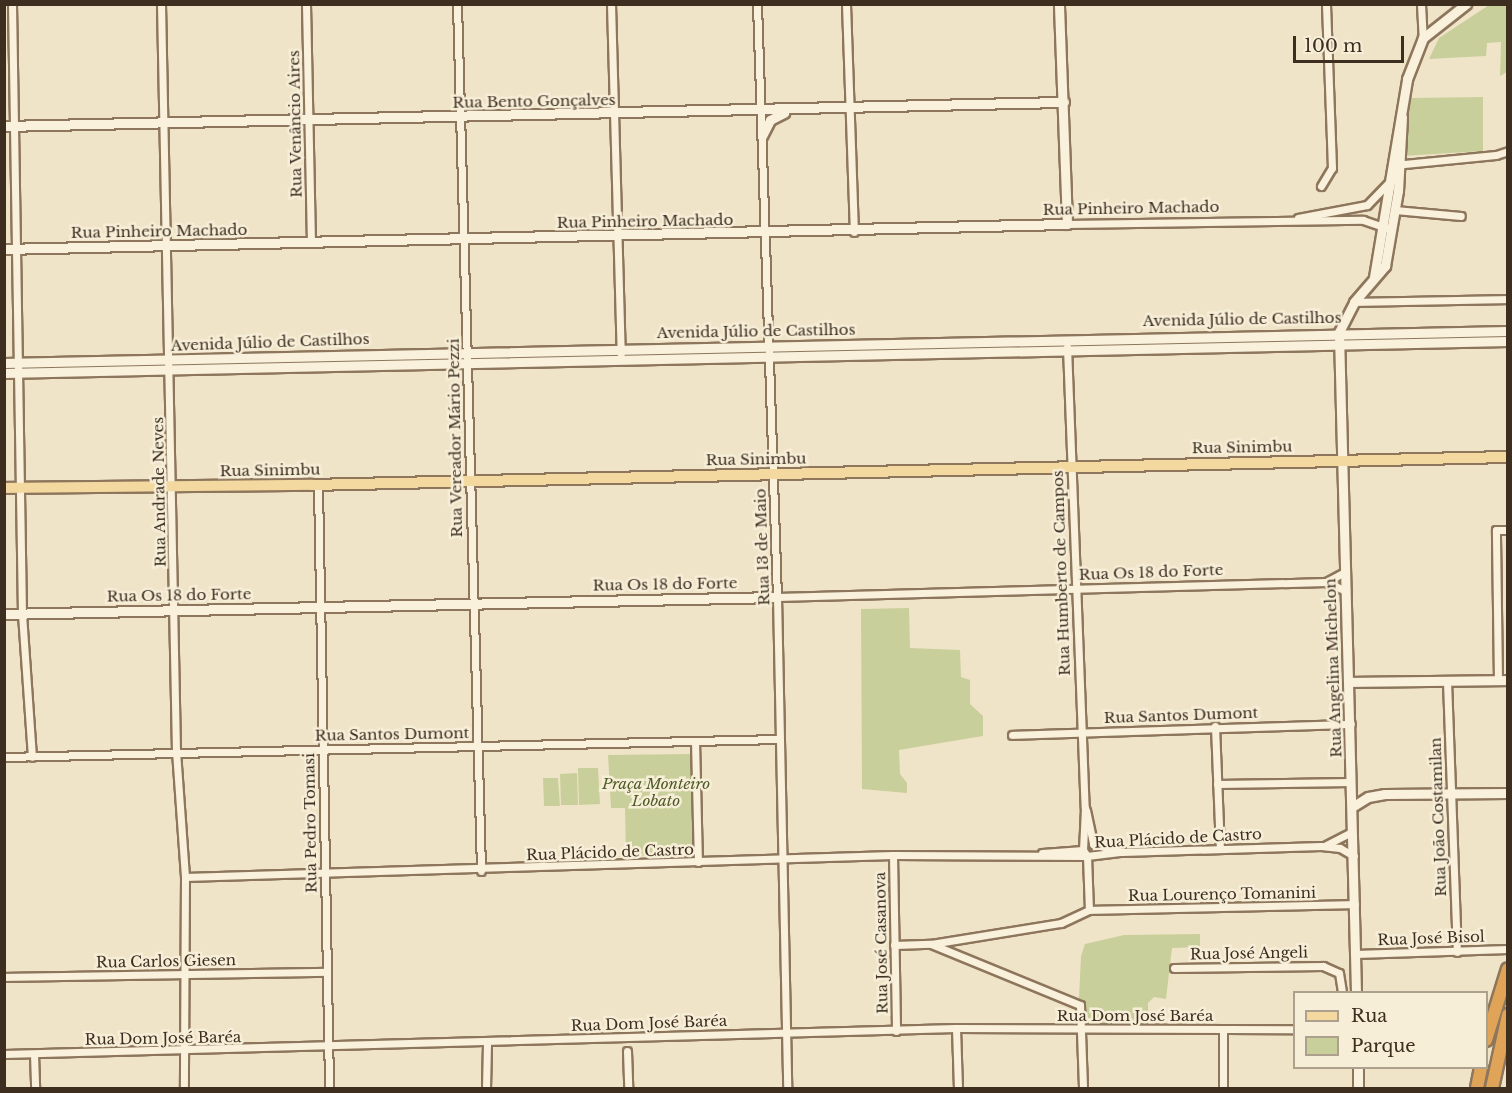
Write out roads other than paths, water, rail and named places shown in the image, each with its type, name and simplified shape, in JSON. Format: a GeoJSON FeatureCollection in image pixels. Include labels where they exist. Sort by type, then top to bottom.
{"type":"FeatureCollection","features":[{"type":"Feature","properties":{"kind":"highway"},"geometry":{"type":"LineString","coordinates":[[1488,1034],[1508,969]]}},
{"type":"Feature","properties":{"kind":"highway"},"geometry":{"type":"LineString","coordinates":[[1492,1089],[1508,1015]]}},
{"type":"Feature","properties":{"kind":"highway"},"geometry":{"type":"LineString","coordinates":[[1477,1088],[1481,1069]]}},
{"type":"Feature","properties":{"kind":"main road","name":"Rua Sinimbu"},"geometry":{"type":"LineString","coordinates":[[4,488],[318,485],[1508,457]]}},
{"type":"Feature","properties":{"kind":"street"},"geometry":{"type":"LineString","coordinates":[[12,4],[9,126],[18,248],[22,614],[32,757]]}},
{"type":"Feature","properties":{"kind":"street","name":"Rua Andrade Neves"},"geometry":{"type":"LineString","coordinates":[[161,4],[173,486],[176,751],[185,877],[184,1089]]}},
{"type":"Feature","properties":{"kind":"street","name":"Rua Venâncio Aires"},"geometry":{"type":"LineString","coordinates":[[306,4],[311,243]]}},
{"type":"Feature","properties":{"kind":"street","name":"Rua Vereador Mário Pezzi"},"geometry":{"type":"LineString","coordinates":[[457,4],[481,871]]}},
{"type":"Feature","properties":{"kind":"street"},"geometry":{"type":"LineString","coordinates":[[611,4],[621,359]]}},
{"type":"Feature","properties":{"kind":"street","name":"Rua 13 de Maio"},"geometry":{"type":"LineString","coordinates":[[757,4],[777,597],[787,1089]]}},
{"type":"Feature","properties":{"kind":"street"},"geometry":{"type":"LineString","coordinates":[[846,4],[854,232]]}},
{"type":"Feature","properties":{"kind":"street"},"geometry":{"type":"LineString","coordinates":[[1059,4],[1067,224]]}},
{"type":"Feature","properties":{"kind":"street"},"geometry":{"type":"LineString","coordinates":[[1321,186],[1332,168],[1326,4]]}},
{"type":"Feature","properties":{"kind":"street"},"geometry":{"type":"LineString","coordinates":[[1374,279],[1385,226],[1389,182],[1397,165],[1407,79],[1423,38],[1421,4]]}},
{"type":"Feature","properties":{"kind":"street"},"geometry":{"type":"LineString","coordinates":[[1423,38],[1466,4]]}},
{"type":"Feature","properties":{"kind":"street","name":"Rua Bento Gonçalves"},"geometry":{"type":"LineString","coordinates":[[9,126],[850,110],[1064,102]]}},
{"type":"Feature","properties":{"kind":"street"},"geometry":{"type":"LineString","coordinates":[[762,136],[770,120],[789,111]]}},
{"type":"Feature","properties":{"kind":"street"},"geometry":{"type":"LineString","coordinates":[[1397,165],[1496,155],[1508,151]]}},
{"type":"Feature","properties":{"kind":"street","name":"Rua Angelina Michelon"},"geometry":{"type":"LineString","coordinates":[[1356,991],[1351,724],[1339,343],[1340,332],[1354,302],[1385,266],[1392,239],[1397,165]]}},
{"type":"Feature","properties":{"kind":"street","name":"Rua Pinheiro Machado"},"geometry":{"type":"LineString","coordinates":[[1286,221],[1367,205],[1389,182]]}},
{"type":"Feature","properties":{"kind":"street"},"geometry":{"type":"LineString","coordinates":[[1395,210],[1461,216]]}},
{"type":"Feature","properties":{"kind":"street","name":"Rua Pinheiro Machado"},"geometry":{"type":"LineString","coordinates":[[4,249],[854,232],[1067,224],[1363,220],[1385,226]]}},
{"type":"Feature","properties":{"kind":"street"},"geometry":{"type":"LineString","coordinates":[[1385,226],[1392,239]]}},
{"type":"Feature","properties":{"kind":"street"},"geometry":{"type":"LineString","coordinates":[[1354,302],[1508,299]]}},
{"type":"Feature","properties":{"kind":"street","name":"Avenida Júlio de Castilhos"},"geometry":{"type":"LineString","coordinates":[[351,360],[385,354],[466,351],[728,348],[1340,332],[1508,331]]}},
{"type":"Feature","properties":{"kind":"street","name":"Rua Humberto de Campos"},"geometry":{"type":"LineString","coordinates":[[1067,338],[1085,853],[1089,910]]}},
{"type":"Feature","properties":{"kind":"street","name":"Avenida Júlio de Castilhos"},"geometry":{"type":"LineString","coordinates":[[4,363],[93,367],[351,360],[386,364],[769,358],[1067,349],[1508,341]]}},
{"type":"Feature","properties":{"kind":"street"},"geometry":{"type":"LineString","coordinates":[[662,348],[663,359]]}},
{"type":"Feature","properties":{"kind":"street"},"geometry":{"type":"LineString","coordinates":[[693,348],[693,358]]}},
{"type":"Feature","properties":{"kind":"street"},"geometry":{"type":"LineString","coordinates":[[728,348],[729,358]]}},
{"type":"Feature","properties":{"kind":"street"},"geometry":{"type":"LineString","coordinates":[[545,350],[545,361]]}},
{"type":"Feature","properties":{"kind":"street"},"geometry":{"type":"LineString","coordinates":[[578,350],[578,360]]}},
{"type":"Feature","properties":{"kind":"street"},"geometry":{"type":"LineString","coordinates":[[510,351],[510,361]]}},
{"type":"Feature","properties":{"kind":"street"},"geometry":{"type":"LineString","coordinates":[[422,353],[422,363]]}},
{"type":"Feature","properties":{"kind":"street"},"geometry":{"type":"LineString","coordinates":[[385,354],[386,364]]}},
{"type":"Feature","properties":{"kind":"street","name":"Avenida Júlio de Castilhos"},"geometry":{"type":"LineString","coordinates":[[4,374],[59,367]]}},
{"type":"Feature","properties":{"kind":"street","name":"Rua Pedro Tomasi"},"geometry":{"type":"LineString","coordinates":[[318,485],[329,1089]]}},
{"type":"Feature","properties":{"kind":"street"},"geometry":{"type":"LineString","coordinates":[[1349,682],[1503,680],[1496,530],[1508,530]]}},
{"type":"Feature","properties":{"kind":"street","name":"Rua Os 18 do Forte"},"geometry":{"type":"LineString","coordinates":[[1326,582],[1345,572]]}},
{"type":"Feature","properties":{"kind":"street","name":"Rua Os 18 do Forte"},"geometry":{"type":"LineString","coordinates":[[4,614],[1326,582],[1346,591]]}},
{"type":"Feature","properties":{"kind":"street"},"geometry":{"type":"LineString","coordinates":[[1499,599],[1508,599]]}},
{"type":"Feature","properties":{"kind":"street","name":"Rua João Costamilan"},"geometry":{"type":"LineString","coordinates":[[1447,681],[1457,951]]}},
{"type":"Feature","properties":{"kind":"street","name":"Rua Santos Dumont"},"geometry":{"type":"LineString","coordinates":[[1012,735],[1215,726],[1351,724]]}},
{"type":"Feature","properties":{"kind":"street"},"geometry":{"type":"LineString","coordinates":[[1215,726],[1220,849]]}},
{"type":"Feature","properties":{"kind":"street","name":"Rua Santos Dumont"},"geometry":{"type":"LineString","coordinates":[[4,757],[176,751],[478,747],[779,739]]}},
{"type":"Feature","properties":{"kind":"street"},"geometry":{"type":"LineString","coordinates":[[695,741],[698,862]]}},
{"type":"Feature","properties":{"kind":"street"},"geometry":{"type":"LineString","coordinates":[[1217,784],[1351,782]]}},
{"type":"Feature","properties":{"kind":"street"},"geometry":{"type":"LineString","coordinates":[[1352,807],[1368,797],[1385,794],[1508,793]]}},
{"type":"Feature","properties":{"kind":"street","name":"Rua Humberto de Campos"},"geometry":{"type":"LineString","coordinates":[[1085,808],[1093,844],[1122,852]]}},
{"type":"Feature","properties":{"kind":"street","name":"Rua Plácido de Castro"},"geometry":{"type":"LineString","coordinates":[[1321,846],[1338,842],[1352,832]]}},
{"type":"Feature","properties":{"kind":"street","name":"Rua Plácido de Castro"},"geometry":{"type":"LineString","coordinates":[[185,877],[481,871],[893,855],[1085,853],[1321,846],[1340,848],[1354,856]]}},
{"type":"Feature","properties":{"kind":"street","name":"Rua José Casanova"},"geometry":{"type":"LineString","coordinates":[[893,855],[896,1031]]}},
{"type":"Feature","properties":{"kind":"street","name":"Rua Lourenço Tomanini"},"geometry":{"type":"LineString","coordinates":[[1089,910],[1355,904]]}},
{"type":"Feature","properties":{"kind":"street"},"geometry":{"type":"LineString","coordinates":[[894,945],[931,944],[1060,923],[1089,910]]}},
{"type":"Feature","properties":{"kind":"street"},"geometry":{"type":"LineString","coordinates":[[931,944],[1075,1001],[1082,1010],[1083,1089]]}},
{"type":"Feature","properties":{"kind":"street","name":"Rua José Bisol"},"geometry":{"type":"LineString","coordinates":[[1355,954],[1508,949]]}},
{"type":"Feature","properties":{"kind":"street","name":"Rua José Angeli"},"geometry":{"type":"LineString","coordinates":[[1174,968],[1323,966],[1339,973],[1342,991]]}},
{"type":"Feature","properties":{"kind":"street","name":"Rua Carlos Giesen"},"geometry":{"type":"LineString","coordinates":[[4,977],[327,972]]}},
{"type":"Feature","properties":{"kind":"street"},"geometry":{"type":"LineString","coordinates":[[956,1028],[958,1089]]}},
{"type":"Feature","properties":{"kind":"street","name":"Rua Dom José Baréa"},"geometry":{"type":"LineString","coordinates":[[4,1054],[488,1044],[956,1028],[1082,1031],[1293,1029]]}},
{"type":"Feature","properties":{"kind":"street"},"geometry":{"type":"LineString","coordinates":[[1223,1030],[1223,1089]]}},
{"type":"Feature","properties":{"kind":"street"},"geometry":{"type":"LineString","coordinates":[[486,1089],[488,1044]]}},
{"type":"Feature","properties":{"kind":"street"},"geometry":{"type":"LineString","coordinates":[[627,1051],[628,1089]]}},
{"type":"Feature","properties":{"kind":"street"},"geometry":{"type":"LineString","coordinates":[[34,1054],[35,1089]]}},
{"type":"Feature","properties":{"kind":"street"},"geometry":{"type":"LineString","coordinates":[[1358,1069],[1358,1089]]}},
{"type":"Feature","properties":{"kind":"park label","name":"Praça Monteiro Lobato"},"geometry":{"type":"Point","coordinates":[656,792]}}]}
